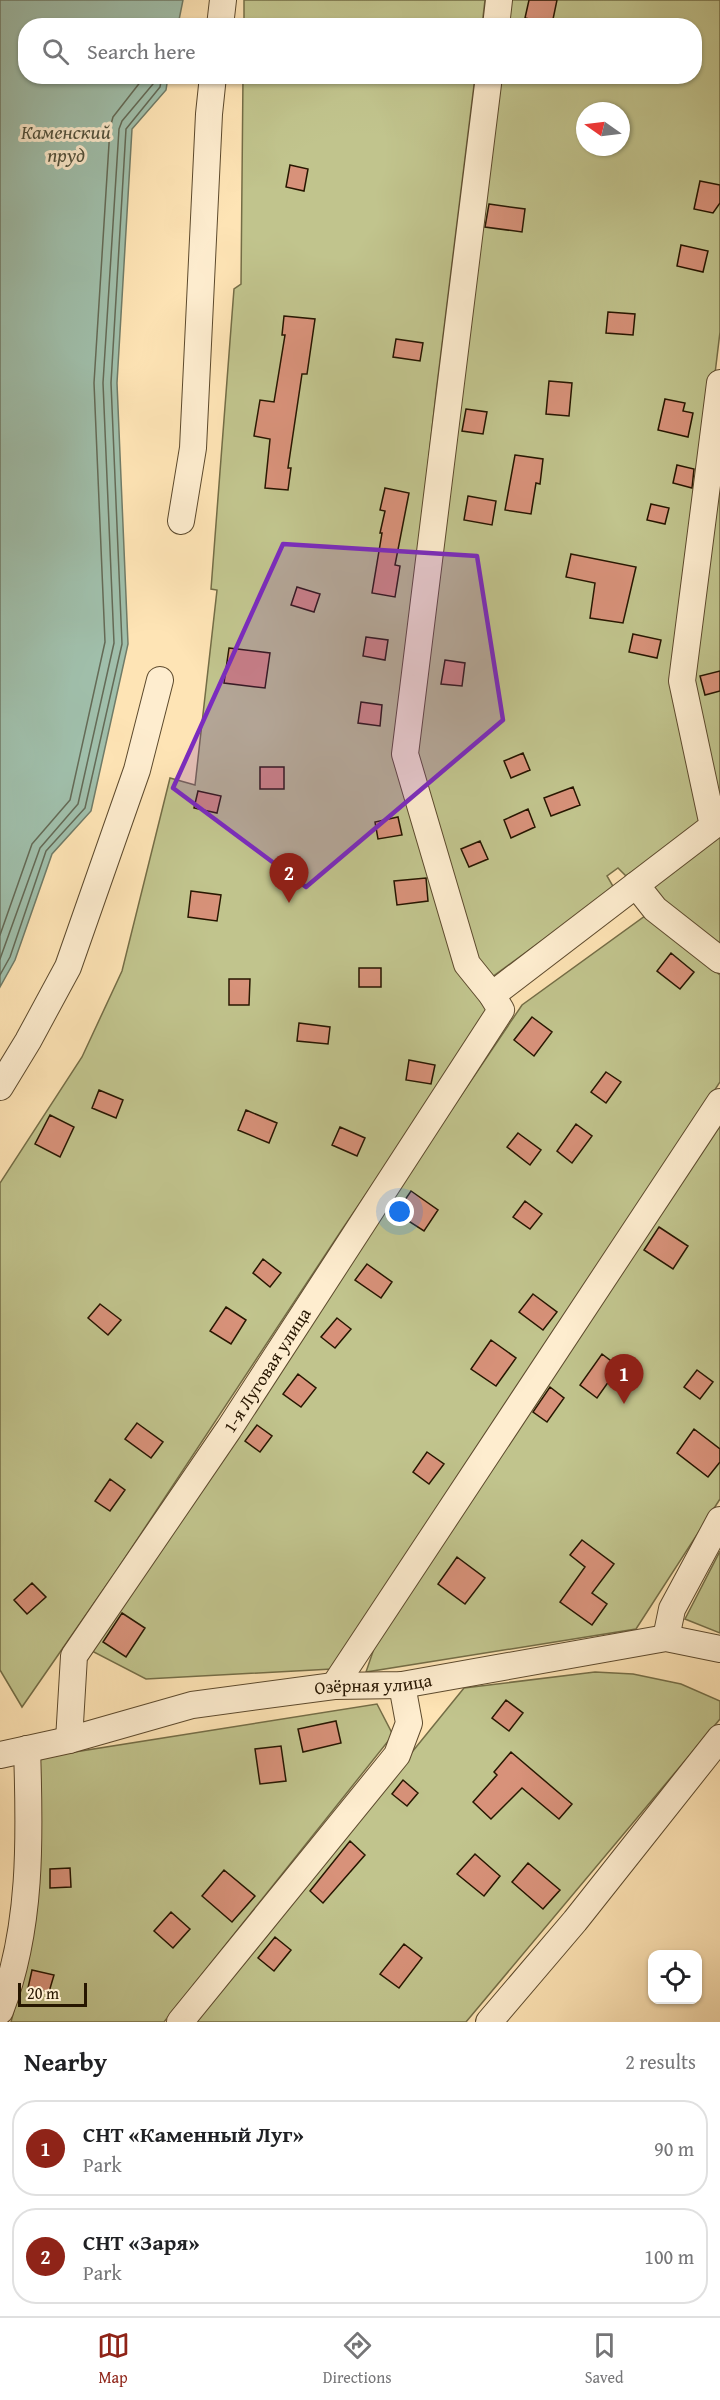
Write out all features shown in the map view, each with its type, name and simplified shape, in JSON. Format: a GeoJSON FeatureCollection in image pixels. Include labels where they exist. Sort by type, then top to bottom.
{"type":"FeatureCollection","features":[{"type":"Feature","properties":{"kind":"street"},"geometry":{"type":"LineString","coordinates":[[221,18],[223,0]]}},
{"type":"Feature","properties":{"kind":"street"},"geometry":{"type":"LineString","coordinates":[[497,18],[499,0]]}},
{"type":"Feature","properties":{"kind":"street"},"geometry":{"type":"LineString","coordinates":[[181,521],[193,448],[212,84]]}},
{"type":"Feature","properties":{"kind":"street"},"geometry":{"type":"LineString","coordinates":[[488,84],[405,754],[467,964],[497,1003]]}},
{"type":"Feature","properties":{"kind":"street"},"geometry":{"type":"LineString","coordinates":[[716,823],[682,681],[720,383]]}},
{"type":"Feature","properties":{"kind":"street"},"geometry":{"type":"LineString","coordinates":[[0,1087],[68,967],[136,770],[160,680]]}},
{"type":"Feature","properties":{"kind":"street","name":"1-я Луговая улица"},"geometry":{"type":"LineString","coordinates":[[69,1740],[74,1656],[229,1430],[497,1003],[636,885],[716,823]]}},
{"type":"Feature","properties":{"kind":"street"},"geometry":{"type":"LineString","coordinates":[[636,885],[655,909],[720,960]]}},
{"type":"Feature","properties":{"kind":"street"},"geometry":{"type":"LineString","coordinates":[[334,1686],[720,1102]]}},
{"type":"Feature","properties":{"kind":"street"},"geometry":{"type":"LineString","coordinates":[[666,1638],[672,1609],[720,1520]]}},
{"type":"Feature","properties":{"kind":"street","name":"Озёрная улица"},"geometry":{"type":"LineString","coordinates":[[0,1755],[69,1740],[192,1705],[334,1686],[402,1685],[666,1638],[720,1649]]}},
{"type":"Feature","properties":{"kind":"street"},"geometry":{"type":"LineString","coordinates":[[180,2022],[397,1755],[409,1723],[402,1685]]}},
{"type":"Feature","properties":{"kind":"street"},"geometry":{"type":"LineString","coordinates":[[489,2022],[575,1921],[720,1738]]}},
{"type":"Feature","properties":{"kind":"street"},"geometry":{"type":"LineString","coordinates":[[0,2011],[20,1940],[30,1836],[27,1749]]}},
{"type":"Feature","properties":{"kind":"highlighted area"},"geometry":{"type":"Polygon","coordinates":[[[283,544],[477,556],[503,720],[306,887],[173,788],[283,544]]]}},
{"type":"Feature","properties":{"kind":"green space"},"geometry":{"type":"Polygon","coordinates":[[[244,0],[485,0],[483,18],[244,18],[244,0]]]}},
{"type":"Feature","properties":{"kind":"green space"},"geometry":{"type":"Polygon","coordinates":[[[509,0],[720,0],[720,332],[704,465],[672,671],[703,825],[626,876],[618,868],[607,876],[614,888],[492,977],[478,963],[413,750],[498,84],[702,84],[702,18],[507,18],[509,0]]]}},
{"type":"Feature","properties":{"kind":"green space"},"geometry":{"type":"Polygon","coordinates":[[[243,84],[474,84],[436,393],[396,754],[493,1007],[341,1231],[117,1570],[22,1707],[0,1670],[0,1183],[82,1057],[122,971],[170,778],[195,785],[217,590],[211,589],[234,289],[241,284],[243,84]]]}},
{"type":"Feature","properties":{"kind":"green space"},"geometry":{"type":"Polygon","coordinates":[[[720,455],[720,804],[691,673],[720,455]]]}},
{"type":"Feature","properties":{"kind":"green space"},"geometry":{"type":"Polygon","coordinates":[[[720,829],[720,947],[647,886],[720,829]]]}},
{"type":"Feature","properties":{"kind":"green space"},"geometry":{"type":"Polygon","coordinates":[[[645,916],[720,975],[720,1082],[332,1669],[146,1679],[88,1649],[522,1005],[645,916]]]}},
{"type":"Feature","properties":{"kind":"green space"},"geometry":{"type":"Polygon","coordinates":[[[720,1117],[720,1499],[636,1629],[366,1672],[385,1616],[720,1117]]]}},
{"type":"Feature","properties":{"kind":"green space"},"geometry":{"type":"Polygon","coordinates":[[[720,1551],[720,1633],[685,1619],[720,1551]]]}},
{"type":"Feature","properties":{"kind":"green space"},"geometry":{"type":"Polygon","coordinates":[[[595,1672],[633,1674],[681,1684],[720,1701],[720,1719],[466,2022],[193,2022],[464,1688],[595,1672]]]}},
{"type":"Feature","properties":{"kind":"green space"},"geometry":{"type":"Polygon","coordinates":[[[377,1704],[393,1735],[164,2022],[11,2022],[31,1942],[37,1758],[377,1704]]]}},
{"type":"Feature","properties":{"kind":"water","name":"Каменский пруд"},"geometry":{"type":"Polygon","coordinates":[[[0,0],[183,0],[179,18],[18,18],[18,84],[167,84],[166,90],[132,129],[117,383],[128,644],[91,811],[52,854],[15,960],[0,987],[0,0]]]}},
{"type":"Feature","properties":{"kind":"building"},"geometry":{"type":"Polygon","coordinates":[[[529,0],[557,0],[553,18],[525,18],[529,0]]]}},
{"type":"Feature","properties":{"kind":"building"},"geometry":{"type":"Polygon","coordinates":[[[290,165],[308,169],[304,191],[286,187],[290,165]]]}},
{"type":"Feature","properties":{"kind":"building"},"geometry":{"type":"Polygon","coordinates":[[[700,181],[720,185],[720,203],[713,213],[694,209],[700,181]]]}},
{"type":"Feature","properties":{"kind":"building"},"geometry":{"type":"Polygon","coordinates":[[[489,204],[525,209],[522,232],[485,227],[489,204]]]}},
{"type":"Feature","properties":{"kind":"building"},"geometry":{"type":"Polygon","coordinates":[[[681,245],[708,251],[703,272],[677,266],[681,245]]]}},
{"type":"Feature","properties":{"kind":"building"},"geometry":{"type":"Polygon","coordinates":[[[608,312],[635,314],[633,335],[606,333],[608,312]]]}},
{"type":"Feature","properties":{"kind":"building"},"geometry":{"type":"Polygon","coordinates":[[[284,316],[315,319],[307,374],[302,374],[288,468],[291,468],[288,490],[265,488],[270,439],[254,436],[260,400],[274,402],[285,335],[282,335],[284,316]]]}},
{"type":"Feature","properties":{"kind":"building"},"geometry":{"type":"Polygon","coordinates":[[[396,339],[423,343],[420,361],[393,357],[396,339]]]}},
{"type":"Feature","properties":{"kind":"building"},"geometry":{"type":"Polygon","coordinates":[[[549,381],[572,383],[569,416],[546,414],[549,381]]]}},
{"type":"Feature","properties":{"kind":"building"},"geometry":{"type":"Polygon","coordinates":[[[665,399],[685,403],[683,411],[693,413],[688,437],[658,430],[665,399]]]}},
{"type":"Feature","properties":{"kind":"building"},"geometry":{"type":"Polygon","coordinates":[[[466,409],[487,412],[483,434],[462,431],[466,409]]]}},
{"type":"Feature","properties":{"kind":"building"},"geometry":{"type":"Polygon","coordinates":[[[515,455],[543,459],[540,484],[536,483],[531,514],[505,510],[515,455]]]}},
{"type":"Feature","properties":{"kind":"building"},"geometry":{"type":"Polygon","coordinates":[[[677,465],[694,469],[692,488],[673,483],[677,465]]]}},
{"type":"Feature","properties":{"kind":"building"},"geometry":{"type":"Polygon","coordinates":[[[385,488],[409,493],[395,565],[400,566],[395,597],[372,593],[385,511],[380,510],[385,488]]]}},
{"type":"Feature","properties":{"kind":"building"},"geometry":{"type":"Polygon","coordinates":[[[468,496],[496,501],[492,525],[464,520],[468,496]]]}},
{"type":"Feature","properties":{"kind":"building"},"geometry":{"type":"Polygon","coordinates":[[[651,504],[669,508],[665,524],[647,520],[651,504]]]}},
{"type":"Feature","properties":{"kind":"building"},"geometry":{"type":"Polygon","coordinates":[[[571,554],[636,567],[623,623],[590,618],[595,583],[566,577],[571,554]]]}},
{"type":"Feature","properties":{"kind":"building"},"geometry":{"type":"Polygon","coordinates":[[[297,587],[320,594],[314,612],[291,605],[297,587]]]}},
{"type":"Feature","properties":{"kind":"building"},"geometry":{"type":"Polygon","coordinates":[[[633,634],[661,640],[657,658],[629,652],[633,634]]]}},
{"type":"Feature","properties":{"kind":"building"},"geometry":{"type":"Polygon","coordinates":[[[366,637],[388,640],[385,660],[363,656],[366,637]]]}},
{"type":"Feature","properties":{"kind":"building"},"geometry":{"type":"Polygon","coordinates":[[[229,648],[270,653],[265,688],[224,683],[229,648]]]}},
{"type":"Feature","properties":{"kind":"building"},"geometry":{"type":"Polygon","coordinates":[[[445,660],[465,663],[462,686],[441,684],[445,660]]]}},
{"type":"Feature","properties":{"kind":"building"},"geometry":{"type":"Polygon","coordinates":[[[720,671],[720,691],[705,695],[700,676],[720,671]]]}},
{"type":"Feature","properties":{"kind":"building"},"geometry":{"type":"Polygon","coordinates":[[[361,702],[382,705],[380,726],[358,723],[361,702]]]}},
{"type":"Feature","properties":{"kind":"building"},"geometry":{"type":"Polygon","coordinates":[[[523,753],[530,770],[511,778],[504,761],[523,753]]]}},
{"type":"Feature","properties":{"kind":"building"},"geometry":{"type":"Polygon","coordinates":[[[260,767],[284,767],[284,789],[260,789],[260,767]]]}},
{"type":"Feature","properties":{"kind":"building"},"geometry":{"type":"Polygon","coordinates":[[[573,787],[580,805],[551,816],[544,798],[573,787]]]}},
{"type":"Feature","properties":{"kind":"building"},"geometry":{"type":"Polygon","coordinates":[[[198,791],[221,796],[217,813],[194,808],[198,791]]]}},
{"type":"Feature","properties":{"kind":"building"},"geometry":{"type":"Polygon","coordinates":[[[528,809],[535,827],[511,838],[504,820],[528,809]]]}},
{"type":"Feature","properties":{"kind":"building"},"geometry":{"type":"Polygon","coordinates":[[[398,817],[402,835],[378,839],[375,822],[398,817]]]}},
{"type":"Feature","properties":{"kind":"building"},"geometry":{"type":"Polygon","coordinates":[[[480,841],[488,859],[469,867],[461,849],[480,841]]]}},
{"type":"Feature","properties":{"kind":"building"},"geometry":{"type":"Polygon","coordinates":[[[426,878],[428,901],[397,905],[394,881],[426,878]]]}},
{"type":"Feature","properties":{"kind":"building"},"geometry":{"type":"Polygon","coordinates":[[[191,891],[221,895],[217,921],[188,917],[191,891]]]}},
{"type":"Feature","properties":{"kind":"building"},"geometry":{"type":"Polygon","coordinates":[[[671,953],[694,972],[680,989],[657,971],[671,953]]]}},
{"type":"Feature","properties":{"kind":"building"},"geometry":{"type":"Polygon","coordinates":[[[359,968],[381,968],[381,987],[359,987],[359,968]]]}},
{"type":"Feature","properties":{"kind":"building"},"geometry":{"type":"Polygon","coordinates":[[[229,979],[250,979],[249,1005],[229,1005],[229,979]]]}},
{"type":"Feature","properties":{"kind":"building"},"geometry":{"type":"Polygon","coordinates":[[[532,1017],[552,1032],[534,1056],[514,1040],[532,1017]]]}},
{"type":"Feature","properties":{"kind":"building"},"geometry":{"type":"Polygon","coordinates":[[[299,1023],[330,1027],[328,1044],[297,1041],[299,1023]]]}},
{"type":"Feature","properties":{"kind":"building"},"geometry":{"type":"Polygon","coordinates":[[[409,1060],[435,1065],[431,1084],[406,1080],[409,1060]]]}},
{"type":"Feature","properties":{"kind":"building"},"geometry":{"type":"Polygon","coordinates":[[[606,1072],[621,1082],[606,1103],[591,1092],[606,1072]]]}},
{"type":"Feature","properties":{"kind":"building"},"geometry":{"type":"Polygon","coordinates":[[[99,1090],[123,1100],[116,1118],[92,1108],[99,1090]]]}},
{"type":"Feature","properties":{"kind":"building"},"geometry":{"type":"Polygon","coordinates":[[[246,1110],[277,1123],[269,1143],[238,1130],[246,1110]]]}},
{"type":"Feature","properties":{"kind":"building"},"geometry":{"type":"Polygon","coordinates":[[[50,1115],[74,1127],[60,1157],[35,1144],[50,1115]]]}},
{"type":"Feature","properties":{"kind":"building"},"geometry":{"type":"Polygon","coordinates":[[[576,1124],[592,1136],[572,1163],[557,1151],[576,1124]]]}},
{"type":"Feature","properties":{"kind":"building"},"geometry":{"type":"Polygon","coordinates":[[[340,1127],[365,1138],[357,1156],[332,1145],[340,1127]]]}},
{"type":"Feature","properties":{"kind":"building"},"geometry":{"type":"Polygon","coordinates":[[[518,1133],[541,1150],[530,1165],[507,1147],[518,1133]]]}},
{"type":"Feature","properties":{"kind":"building"},"geometry":{"type":"Polygon","coordinates":[[[411,1191],[438,1210],[424,1231],[396,1213],[411,1191]]]}},
{"type":"Feature","properties":{"kind":"building"},"geometry":{"type":"Polygon","coordinates":[[[525,1201],[542,1214],[530,1229],[513,1217],[525,1201]]]}},
{"type":"Feature","properties":{"kind":"building"},"geometry":{"type":"Polygon","coordinates":[[[659,1227],[688,1246],[673,1269],[644,1250],[659,1227]]]}},
{"type":"Feature","properties":{"kind":"building"},"geometry":{"type":"Polygon","coordinates":[[[263,1259],[281,1273],[270,1287],[253,1273],[263,1259]]]}},
{"type":"Feature","properties":{"kind":"building"},"geometry":{"type":"Polygon","coordinates":[[[367,1264],[392,1282],[381,1298],[355,1280],[367,1264]]]}},
{"type":"Feature","properties":{"kind":"building"},"geometry":{"type":"Polygon","coordinates":[[[533,1294],[557,1312],[543,1330],[519,1312],[533,1294]]]}},
{"type":"Feature","properties":{"kind":"building"},"geometry":{"type":"Polygon","coordinates":[[[100,1304],[121,1320],[108,1335],[88,1318],[100,1304]]]}},
{"type":"Feature","properties":{"kind":"building"},"geometry":{"type":"Polygon","coordinates":[[[226,1307],[246,1320],[231,1344],[210,1331],[226,1307]]]}},
{"type":"Feature","properties":{"kind":"building"},"geometry":{"type":"Polygon","coordinates":[[[337,1318],[351,1329],[335,1348],[321,1337],[337,1318]]]}},
{"type":"Feature","properties":{"kind":"building"},"geometry":{"type":"Polygon","coordinates":[[[491,1340],[516,1358],[496,1386],[471,1369],[491,1340]]]}},
{"type":"Feature","properties":{"kind":"building"},"geometry":{"type":"Polygon","coordinates":[[[602,1354],[619,1367],[597,1398],[580,1385],[602,1354]]]}},
{"type":"Feature","properties":{"kind":"building"},"geometry":{"type":"Polygon","coordinates":[[[697,1370],[713,1382],[700,1399],[684,1387],[697,1370]]]}},
{"type":"Feature","properties":{"kind":"building"},"geometry":{"type":"Polygon","coordinates":[[[298,1374],[316,1388],[301,1407],[283,1394],[298,1374]]]}},
{"type":"Feature","properties":{"kind":"building"},"geometry":{"type":"Polygon","coordinates":[[[550,1387],[564,1398],[547,1422],[533,1412],[550,1387]]]}},
{"type":"Feature","properties":{"kind":"building"},"geometry":{"type":"Polygon","coordinates":[[[137,1423],[163,1442],[151,1458],[125,1439],[137,1423]]]}},
{"type":"Feature","properties":{"kind":"building"},"geometry":{"type":"Polygon","coordinates":[[[257,1425],[272,1436],[260,1452],[245,1441],[257,1425]]]}},
{"type":"Feature","properties":{"kind":"building"},"geometry":{"type":"Polygon","coordinates":[[[694,1429],[720,1449],[720,1462],[708,1477],[677,1453],[694,1429]]]}},
{"type":"Feature","properties":{"kind":"building"},"geometry":{"type":"Polygon","coordinates":[[[427,1452],[444,1464],[429,1484],[413,1472],[427,1452]]]}},
{"type":"Feature","properties":{"kind":"building"},"geometry":{"type":"Polygon","coordinates":[[[110,1479],[125,1490],[110,1511],[95,1501],[110,1479]]]}},
{"type":"Feature","properties":{"kind":"building"},"geometry":{"type":"Polygon","coordinates":[[[582,1540],[614,1564],[592,1593],[607,1604],[592,1625],[560,1602],[585,1567],[570,1555],[582,1540]]]}},
{"type":"Feature","properties":{"kind":"building"},"geometry":{"type":"Polygon","coordinates":[[[457,1557],[485,1578],[465,1604],[438,1584],[457,1557]]]}},
{"type":"Feature","properties":{"kind":"building"},"geometry":{"type":"Polygon","coordinates":[[[32,1583],[46,1597],[27,1614],[14,1600],[32,1583]]]}},
{"type":"Feature","properties":{"kind":"building"},"geometry":{"type":"Polygon","coordinates":[[[122,1613],[145,1628],[126,1657],[103,1642],[122,1613]]]}},
{"type":"Feature","properties":{"kind":"building"},"geometry":{"type":"Polygon","coordinates":[[[506,1700],[523,1713],[509,1731],[492,1718],[506,1700]]]}},
{"type":"Feature","properties":{"kind":"building"},"geometry":{"type":"Polygon","coordinates":[[[336,1721],[341,1743],[303,1752],[298,1729],[336,1721]]]}},
{"type":"Feature","properties":{"kind":"building"},"geometry":{"type":"Polygon","coordinates":[[[281,1746],[286,1781],[260,1784],[255,1749],[281,1746]]]}},
{"type":"Feature","properties":{"kind":"building"},"geometry":{"type":"Polygon","coordinates":[[[511,1752],[572,1804],[559,1819],[522,1788],[491,1819],[473,1802],[497,1775],[494,1772],[511,1752]]]}},
{"type":"Feature","properties":{"kind":"building"},"geometry":{"type":"Polygon","coordinates":[[[403,1780],[418,1793],[407,1806],[392,1794],[403,1780]]]}},
{"type":"Feature","properties":{"kind":"building"},"geometry":{"type":"Polygon","coordinates":[[[350,1841],[365,1855],[323,1903],[310,1891],[350,1841]]]}},
{"type":"Feature","properties":{"kind":"building"},"geometry":{"type":"Polygon","coordinates":[[[475,1854],[500,1876],[484,1896],[457,1874],[475,1854]]]}},
{"type":"Feature","properties":{"kind":"building"},"geometry":{"type":"Polygon","coordinates":[[[528,1863],[560,1890],[543,1909],[512,1882],[528,1863]]]}},
{"type":"Feature","properties":{"kind":"building"},"geometry":{"type":"Polygon","coordinates":[[[70,1868],[71,1887],[50,1888],[50,1869],[70,1868]]]}},
{"type":"Feature","properties":{"kind":"building"},"geometry":{"type":"Polygon","coordinates":[[[224,1870],[255,1896],[232,1922],[202,1896],[224,1870]]]}},
{"type":"Feature","properties":{"kind":"building"},"geometry":{"type":"Polygon","coordinates":[[[171,1912],[190,1929],[173,1948],[154,1931],[171,1912]]]}},
{"type":"Feature","properties":{"kind":"building"},"geometry":{"type":"Polygon","coordinates":[[[275,1937],[291,1950],[274,1971],[258,1958],[275,1937]]]}},
{"type":"Feature","properties":{"kind":"building"},"geometry":{"type":"Polygon","coordinates":[[[404,1944],[422,1958],[399,1988],[380,1974],[404,1944]]]}},
{"type":"Feature","properties":{"kind":"building"},"geometry":{"type":"Polygon","coordinates":[[[32,1970],[54,1975],[49,1992],[28,1988],[32,1970]]]}},
{"type":"Feature","properties":{"kind":"place","name":"СНТ «Заря»"},"geometry":{"type":"Point","coordinates":[289,903]}},
{"type":"Feature","properties":{"kind":"place","name":"СНТ «Каменный Луг»"},"geometry":{"type":"Point","coordinates":[624,1404]}}]}
